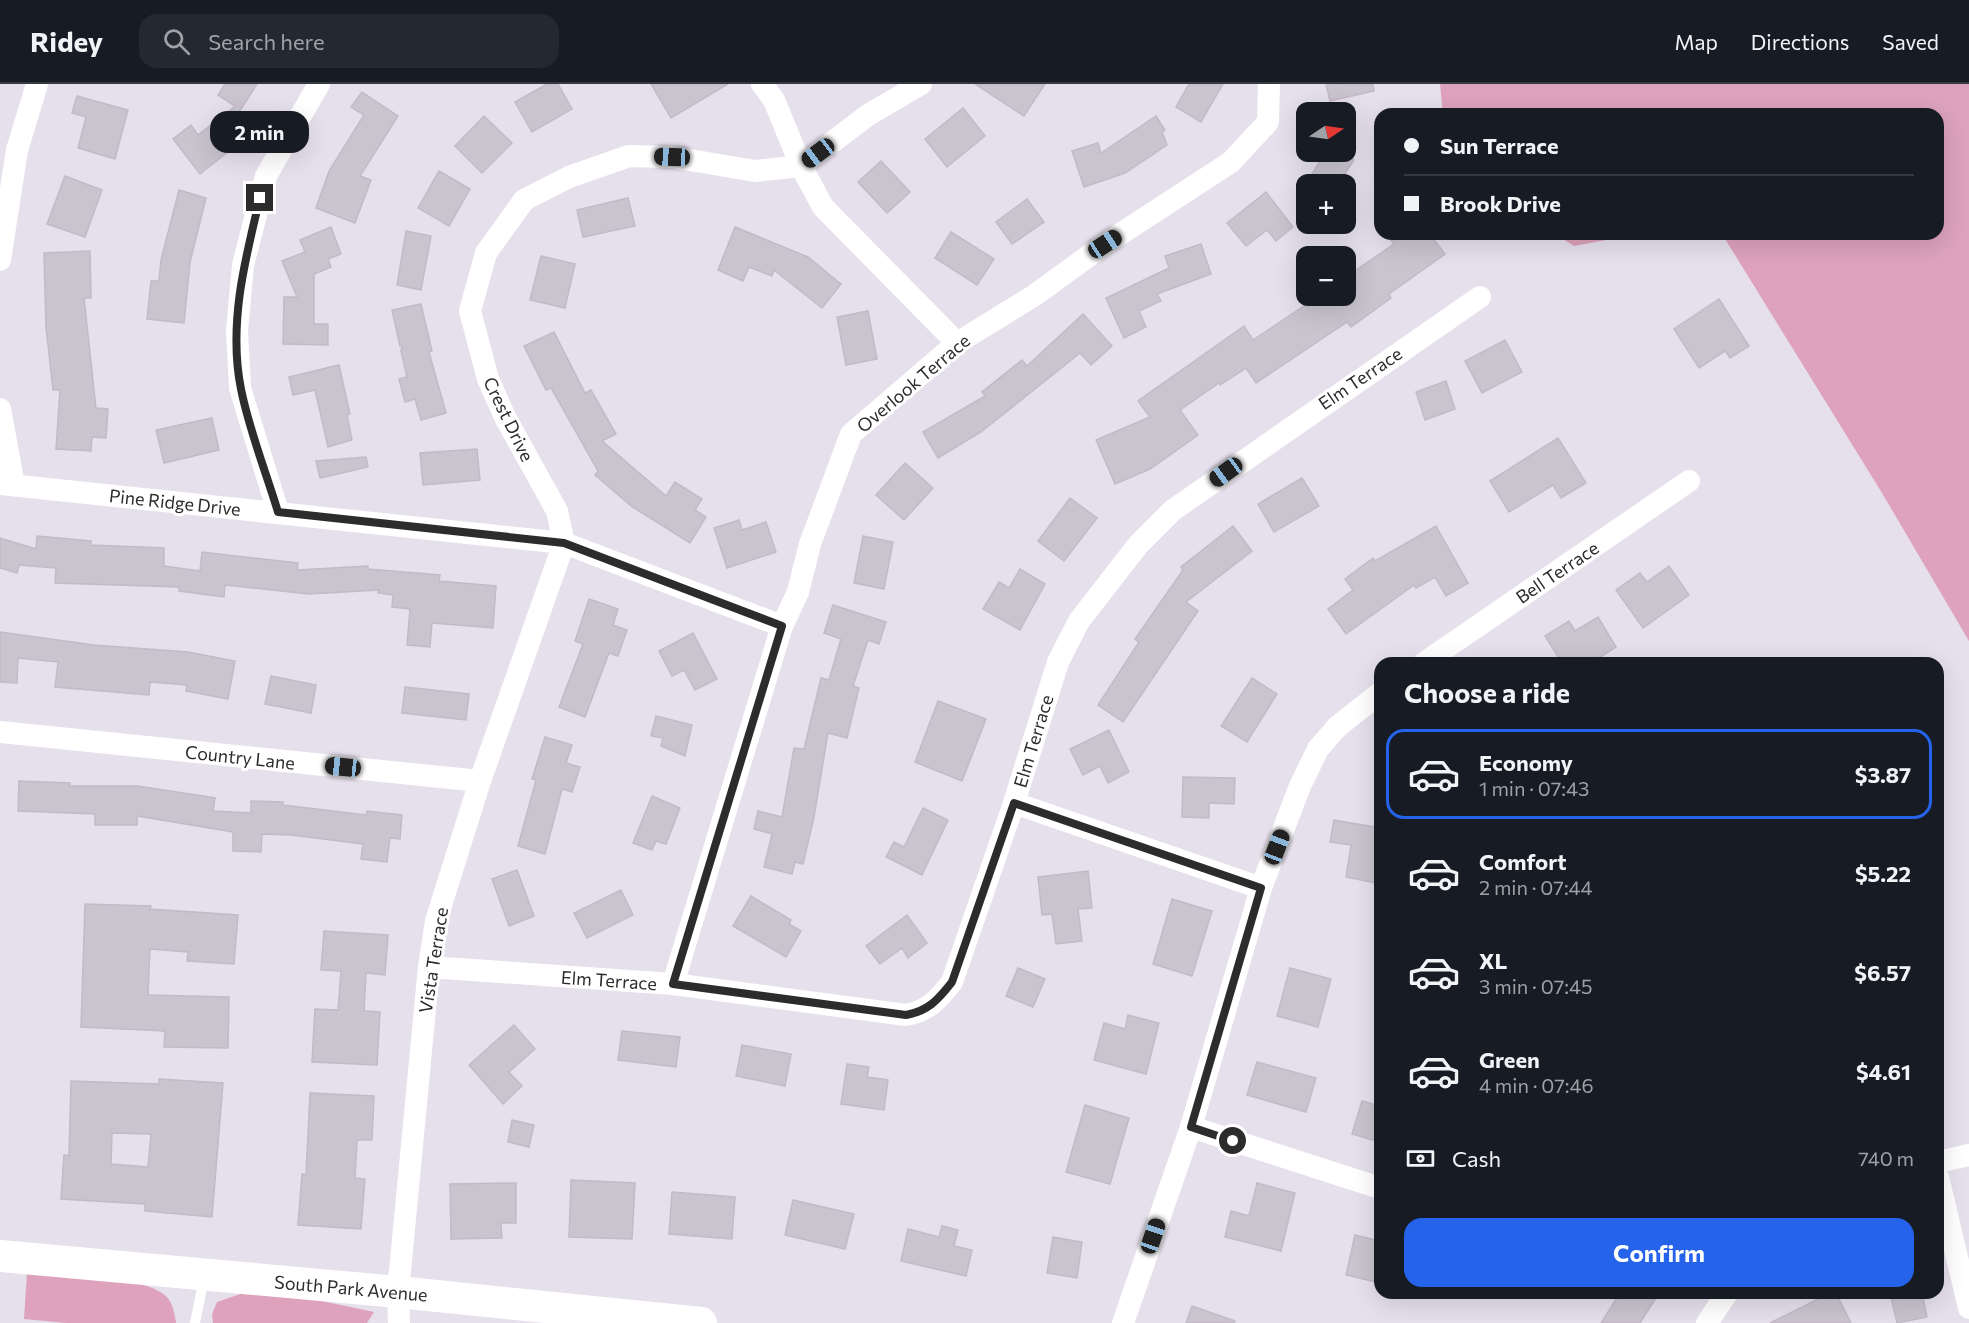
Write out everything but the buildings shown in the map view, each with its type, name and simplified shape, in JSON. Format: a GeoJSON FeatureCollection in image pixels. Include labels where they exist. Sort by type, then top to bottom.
{"type":"FeatureCollection","features":[{"type":"Feature","properties":{"kind":"street"},"geometry":{"type":"LineString","coordinates":[[0,260],[17,150],[37,84]]}},
{"type":"Feature","properties":{"kind":"street"},"geometry":{"type":"LineString","coordinates":[[278,512],[240,388],[237,331],[243,265],[266,176],[308,98],[319,84]]}},
{"type":"Feature","properties":{"kind":"street"},"geometry":{"type":"LineString","coordinates":[[762,84],[774,100],[801,166],[823,207],[957,343]]}},
{"type":"Feature","properties":{"kind":"street"},"geometry":{"type":"LineString","coordinates":[[801,166],[868,115],[921,84]]}},
{"type":"Feature","properties":{"kind":"street","name":"Overlook Terrace"},"geometry":{"type":"LineString","coordinates":[[673,984],[782,626],[798,592],[810,544],[851,434],[957,343],[1035,295],[1105,244],[1231,162],[1268,122],[1269,84]]}},
{"type":"Feature","properties":{"kind":"street","name":"Crest Drive"},"geometry":{"type":"LineString","coordinates":[[564,543],[557,512],[505,417],[488,379],[470,311],[486,253],[524,200],[569,177],[629,156],[672,157],[755,171],[801,166]]}},
{"type":"Feature","properties":{"kind":"street","name":"Elm Terrace"},"geometry":{"type":"LineString","coordinates":[[429,968],[673,984],[906,1015],[922,1012],[939,999],[952,982],[1014,803],[1058,662],[1079,621],[1138,545],[1173,510],[1480,297]]}},
{"type":"Feature","properties":{"kind":"street"},"geometry":{"type":"LineString","coordinates":[[0,409],[7,485]]}},
{"type":"Feature","properties":{"kind":"street","name":"Bell Terrace"},"geometry":{"type":"LineString","coordinates":[[1433,657],[1689,481]]}},
{"type":"Feature","properties":{"kind":"street","name":"Pine Ridge Drive"},"geometry":{"type":"LineString","coordinates":[[7,485],[564,543]]}},
{"type":"Feature","properties":{"kind":"street"},"geometry":{"type":"LineString","coordinates":[[564,543],[782,626]]}},
{"type":"Feature","properties":{"kind":"street","name":"Vista Terrace"},"geometry":{"type":"LineString","coordinates":[[399,1323],[398,1292],[429,968],[436,921],[480,781],[564,543]]}},
{"type":"Feature","properties":{"kind":"street"},"geometry":{"type":"LineString","coordinates":[[1123,1323],[1191,1127],[1261,888],[1300,786],[1317,750],[1337,727],[1374,698]]}},
{"type":"Feature","properties":{"kind":"street","name":"Country Lane"},"geometry":{"type":"LineString","coordinates":[[0,732],[480,781]]}},
{"type":"Feature","properties":{"kind":"street"},"geometry":{"type":"LineString","coordinates":[[1014,803],[1261,888]]}},
{"type":"Feature","properties":{"kind":"street"},"geometry":{"type":"LineString","coordinates":[[1191,1127],[1374,1186]]}},
{"type":"Feature","properties":{"kind":"street"},"geometry":{"type":"LineString","coordinates":[[1944,1161],[1969,1155]]}},
{"type":"Feature","properties":{"kind":"street"},"geometry":{"type":"LineString","coordinates":[[1944,1202],[1969,1308]]}},
{"type":"Feature","properties":{"kind":"street","name":"South Park Avenue"},"geometry":{"type":"LineString","coordinates":[[0,1256],[398,1292],[701,1323]]}},
{"type":"Feature","properties":{"kind":"street"},"geometry":{"type":"LineString","coordinates":[[1707,1323],[1723,1299]]}},
{"type":"Feature","properties":{"kind":"lane"},"geometry":{"type":"LineString","coordinates":[[195,1323],[204,1274]]}},
{"type":"Feature","properties":{"kind":"shaded area"},"geometry":{"type":"Polygon","coordinates":[[[1440,84],[1969,84],[1969,641],[1882,493],[1726,240],[1944,240],[1944,108],[1442,108],[1440,84]]]}},
{"type":"Feature","properties":{"kind":"shaded area"},"geometry":{"type":"Polygon","coordinates":[[[1564,240],[1606,240],[1574,246],[1564,240]]]}},
{"type":"Feature","properties":{"kind":"shaded area"},"geometry":{"type":"Polygon","coordinates":[[[27,1273],[122,1280],[156,1289],[167,1297],[176,1323],[66,1323],[24,1319],[27,1273]]]}},
{"type":"Feature","properties":{"kind":"shaded area"},"geometry":{"type":"Polygon","coordinates":[[[243,1293],[317,1300],[374,1312],[367,1323],[213,1323],[212,1314],[217,1302],[243,1293]]]}},
{"type":"Feature","properties":{"kind":"route"},"geometry":{"type":"LineString","coordinates":[[260,198],[243,265],[237,331],[240,388],[278,512],[564,543],[782,626],[673,984],[906,1015],[922,1012],[939,999],[952,982],[1014,803],[1261,888],[1191,1127],[1233,1141]]}}]}
